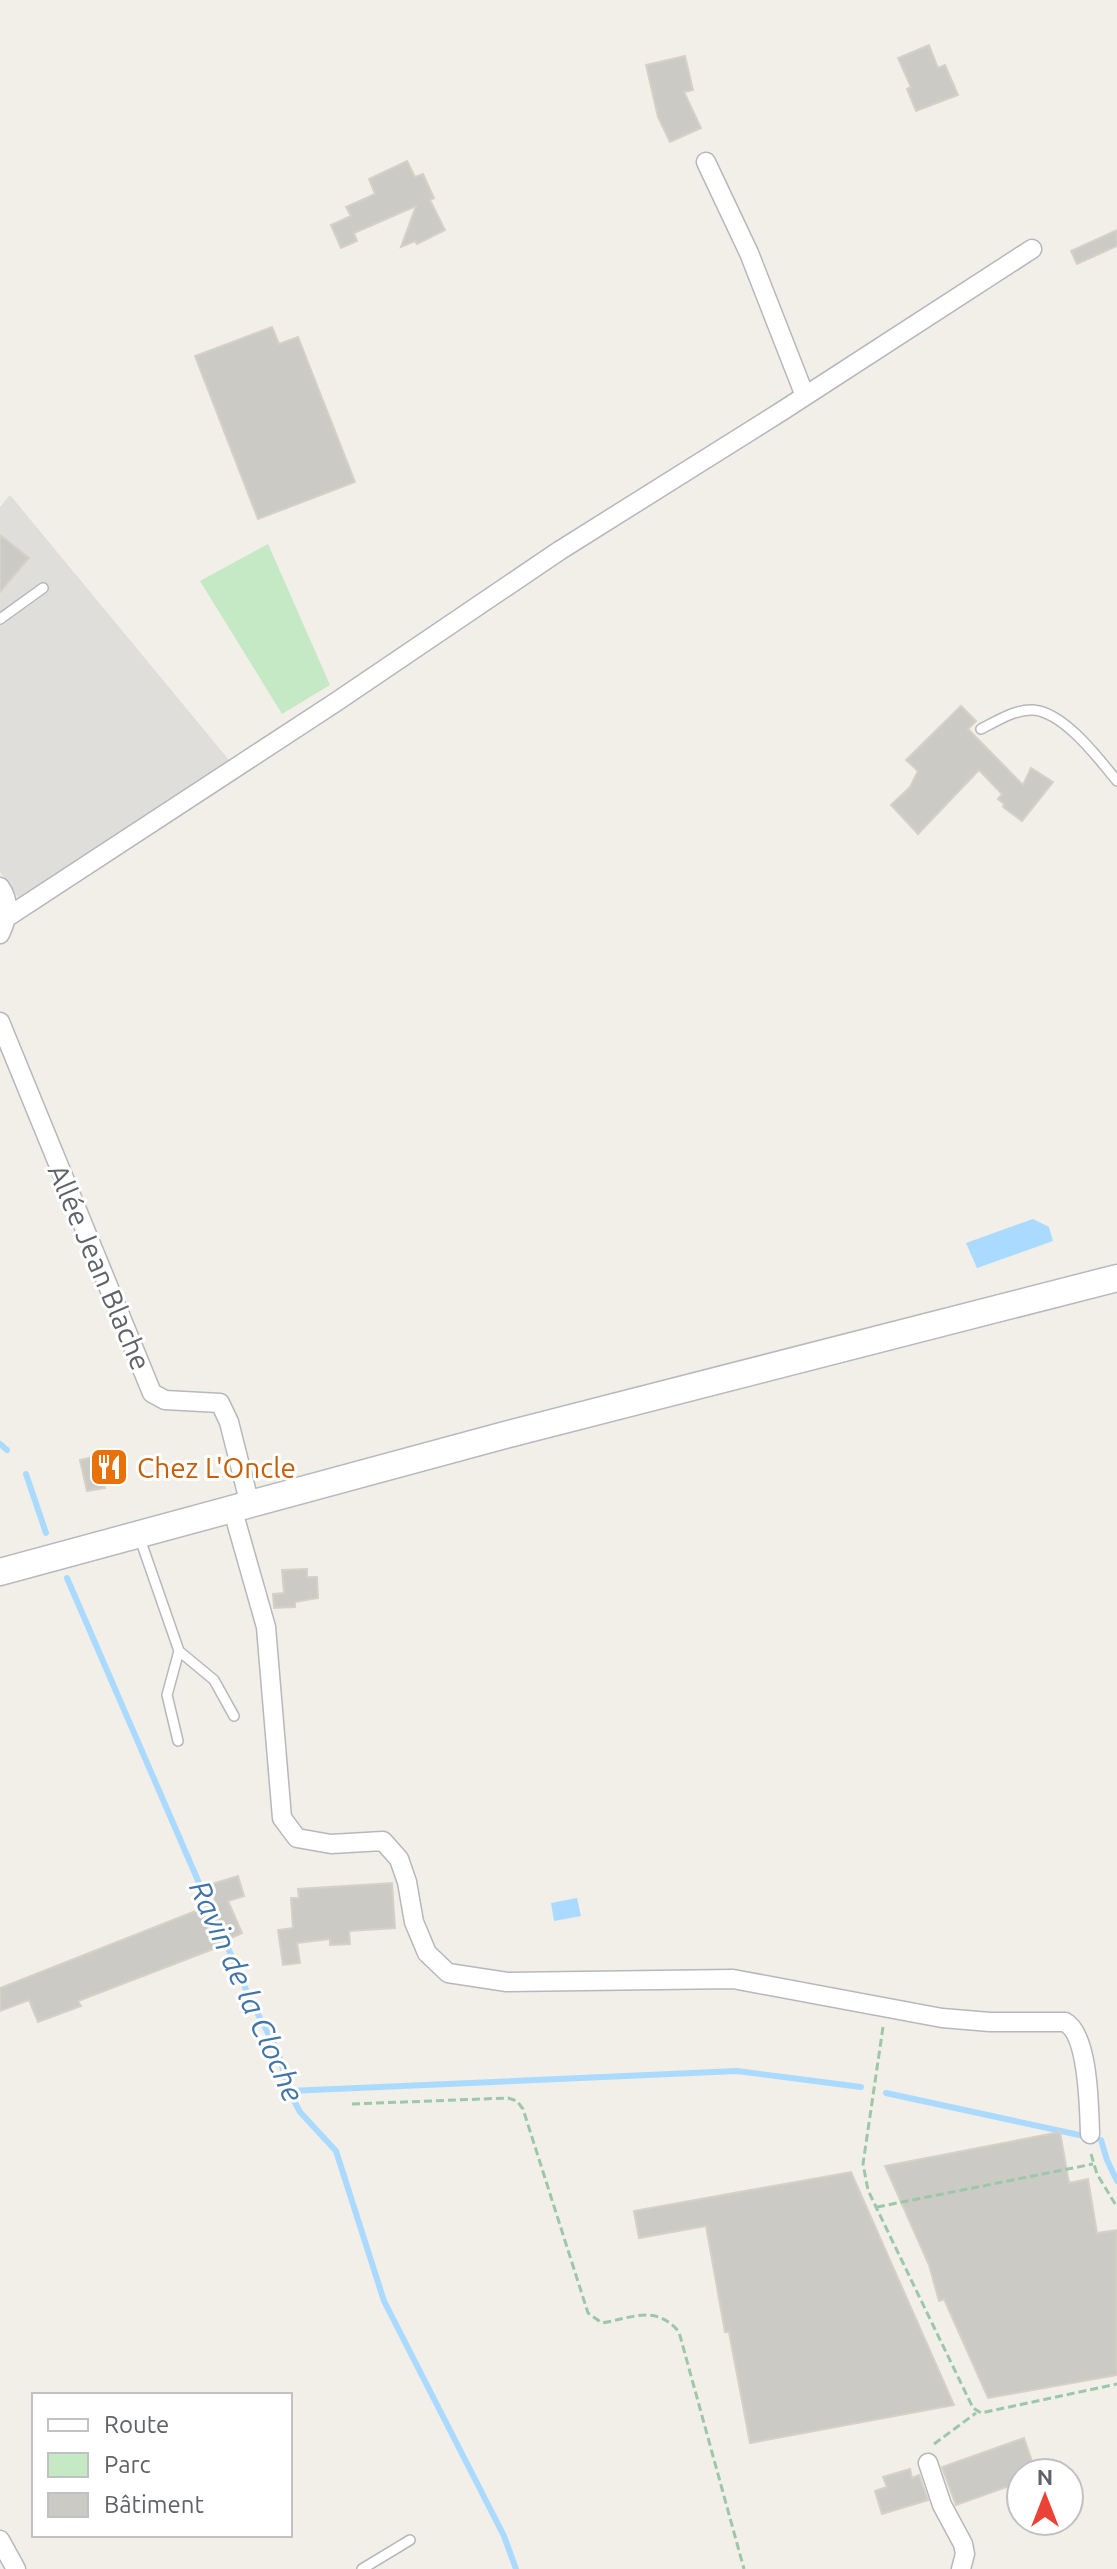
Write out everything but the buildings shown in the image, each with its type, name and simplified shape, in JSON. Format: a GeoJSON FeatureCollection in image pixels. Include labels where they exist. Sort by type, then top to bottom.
{"type":"FeatureCollection","features":[{"type":"Feature","properties":{"kind":"main road"},"geometry":{"type":"LineString","coordinates":[[0,1572],[505,1435],[1117,1278]]}},
{"type":"Feature","properties":{"kind":"street"},"geometry":{"type":"LineString","coordinates":[[706,162],[749,253],[805,396]]}},
{"type":"Feature","properties":{"kind":"street"},"geometry":{"type":"LineString","coordinates":[[0,934],[9,916],[336,702],[559,551],[1032,249]]}},
{"type":"Feature","properties":{"kind":"street"},"geometry":{"type":"LineString","coordinates":[[0,887],[5,895],[9,916]]}},
{"type":"Feature","properties":{"kind":"street","name":"Allée Jean Blache"},"geometry":{"type":"LineString","coordinates":[[0,1022],[152,1393],[165,1400],[220,1403],[229,1422],[242,1508]]}},
{"type":"Feature","properties":{"kind":"street"},"geometry":{"type":"LineString","coordinates":[[242,1508],[266,1627],[282,1818],[297,1838],[331,1844],[383,1841],[399,1859],[407,1882],[414,1922],[427,1953],[448,1973],[507,1982],[733,1979],[963,2020],[1059,2021],[1070,2025],[1077,2035],[1085,2069],[1090,2134]]}},
{"type":"Feature","properties":{"kind":"street"},"geometry":{"type":"LineString","coordinates":[[928,2463],[942,2505],[963,2544],[965,2554],[961,2569]]}},
{"type":"Feature","properties":{"kind":"street"},"geometry":{"type":"LineString","coordinates":[[0,2540],[16,2569]]}},
{"type":"Feature","properties":{"kind":"lane"},"geometry":{"type":"LineString","coordinates":[[0,619],[43,588]]}},
{"type":"Feature","properties":{"kind":"lane"},"geometry":{"type":"LineString","coordinates":[[981,729],[1012,714],[1031,710],[1047,713],[1065,724],[1117,781]]}},
{"type":"Feature","properties":{"kind":"lane"},"geometry":{"type":"LineString","coordinates":[[139,1536],[179,1651],[214,1680],[234,1716]]}},
{"type":"Feature","properties":{"kind":"lane"},"geometry":{"type":"LineString","coordinates":[[178,1741],[167,1695],[179,1651]]}},
{"type":"Feature","properties":{"kind":"lane"},"geometry":{"type":"LineString","coordinates":[[362,2569],[410,2540]]}},
{"type":"Feature","properties":{"kind":"path"},"geometry":{"type":"LineString","coordinates":[[886,2007],[863,2164],[868,2190],[977,2412]]}},
{"type":"Feature","properties":{"kind":"path"},"geometry":{"type":"LineString","coordinates":[[352,2104],[508,2098],[517,2101],[523,2109],[588,2313],[602,2323],[641,2314],[658,2317],[670,2321],[679,2332],[744,2569]]}},
{"type":"Feature","properties":{"kind":"path"},"geometry":{"type":"LineString","coordinates":[[1090,2134],[1093,2164],[1117,2207]]}},
{"type":"Feature","properties":{"kind":"path"},"geometry":{"type":"LineString","coordinates":[[876,2207],[1093,2164]]}},
{"type":"Feature","properties":{"kind":"path"},"geometry":{"type":"LineString","coordinates":[[928,2463],[931,2448],[937,2441],[977,2412],[1117,2384]]}},
{"type":"Feature","properties":{"kind":"shaded area"},"geometry":{"type":"Polygon","coordinates":[[[10,495],[229,760],[20,900],[0,872],[0,507],[10,495]]]}},
{"type":"Feature","properties":{"kind":"green space"},"geometry":{"type":"Polygon","coordinates":[[[268,544],[330,685],[282,714],[200,581],[268,544]]]}},
{"type":"Feature","properties":{"kind":"water"},"geometry":{"type":"Polygon","coordinates":[[[1033,1219],[1049,1227],[1053,1241],[977,1268],[966,1243],[1033,1219]]]}},
{"type":"Feature","properties":{"kind":"water"},"geometry":{"type":"Polygon","coordinates":[[[577,1898],[581,1916],[554,1921],[551,1903],[577,1898]]]}},
{"type":"Feature","properties":{"kind":"waterway","name":"Ravin de la Cloche"},"geometry":{"type":"LineString","coordinates":[[0,1444],[7,1450]]}},
{"type":"Feature","properties":{"kind":"waterway","name":"Ravin de la Cloche"},"geometry":{"type":"LineString","coordinates":[[26,1474],[46,1533]]}},
{"type":"Feature","properties":{"kind":"waterway","name":"Ravin de la Cloche"},"geometry":{"type":"LineString","coordinates":[[67,1578],[212,1913]]}},
{"type":"Feature","properties":{"kind":"waterway","name":"Ravin de la Cloche"},"geometry":{"type":"LineString","coordinates":[[222,1934],[250,1999],[278,2052],[289,2091],[300,2112],[336,2151],[384,2301],[504,2536],[516,2569]]}},
{"type":"Feature","properties":{"kind":"waterway"},"geometry":{"type":"LineString","coordinates":[[289,2091],[737,2071],[861,2087]]}},
{"type":"Feature","properties":{"kind":"waterway"},"geometry":{"type":"LineString","coordinates":[[886,2093],[1084,2136]]}},
{"type":"Feature","properties":{"kind":"waterway"},"geometry":{"type":"LineString","coordinates":[[1101,2140],[1117,2181]]}},
{"type":"Feature","properties":{"kind":"place","name":"Chez L'Oncle"},"geometry":{"type":"Point","coordinates":[109,1467]}}]}
